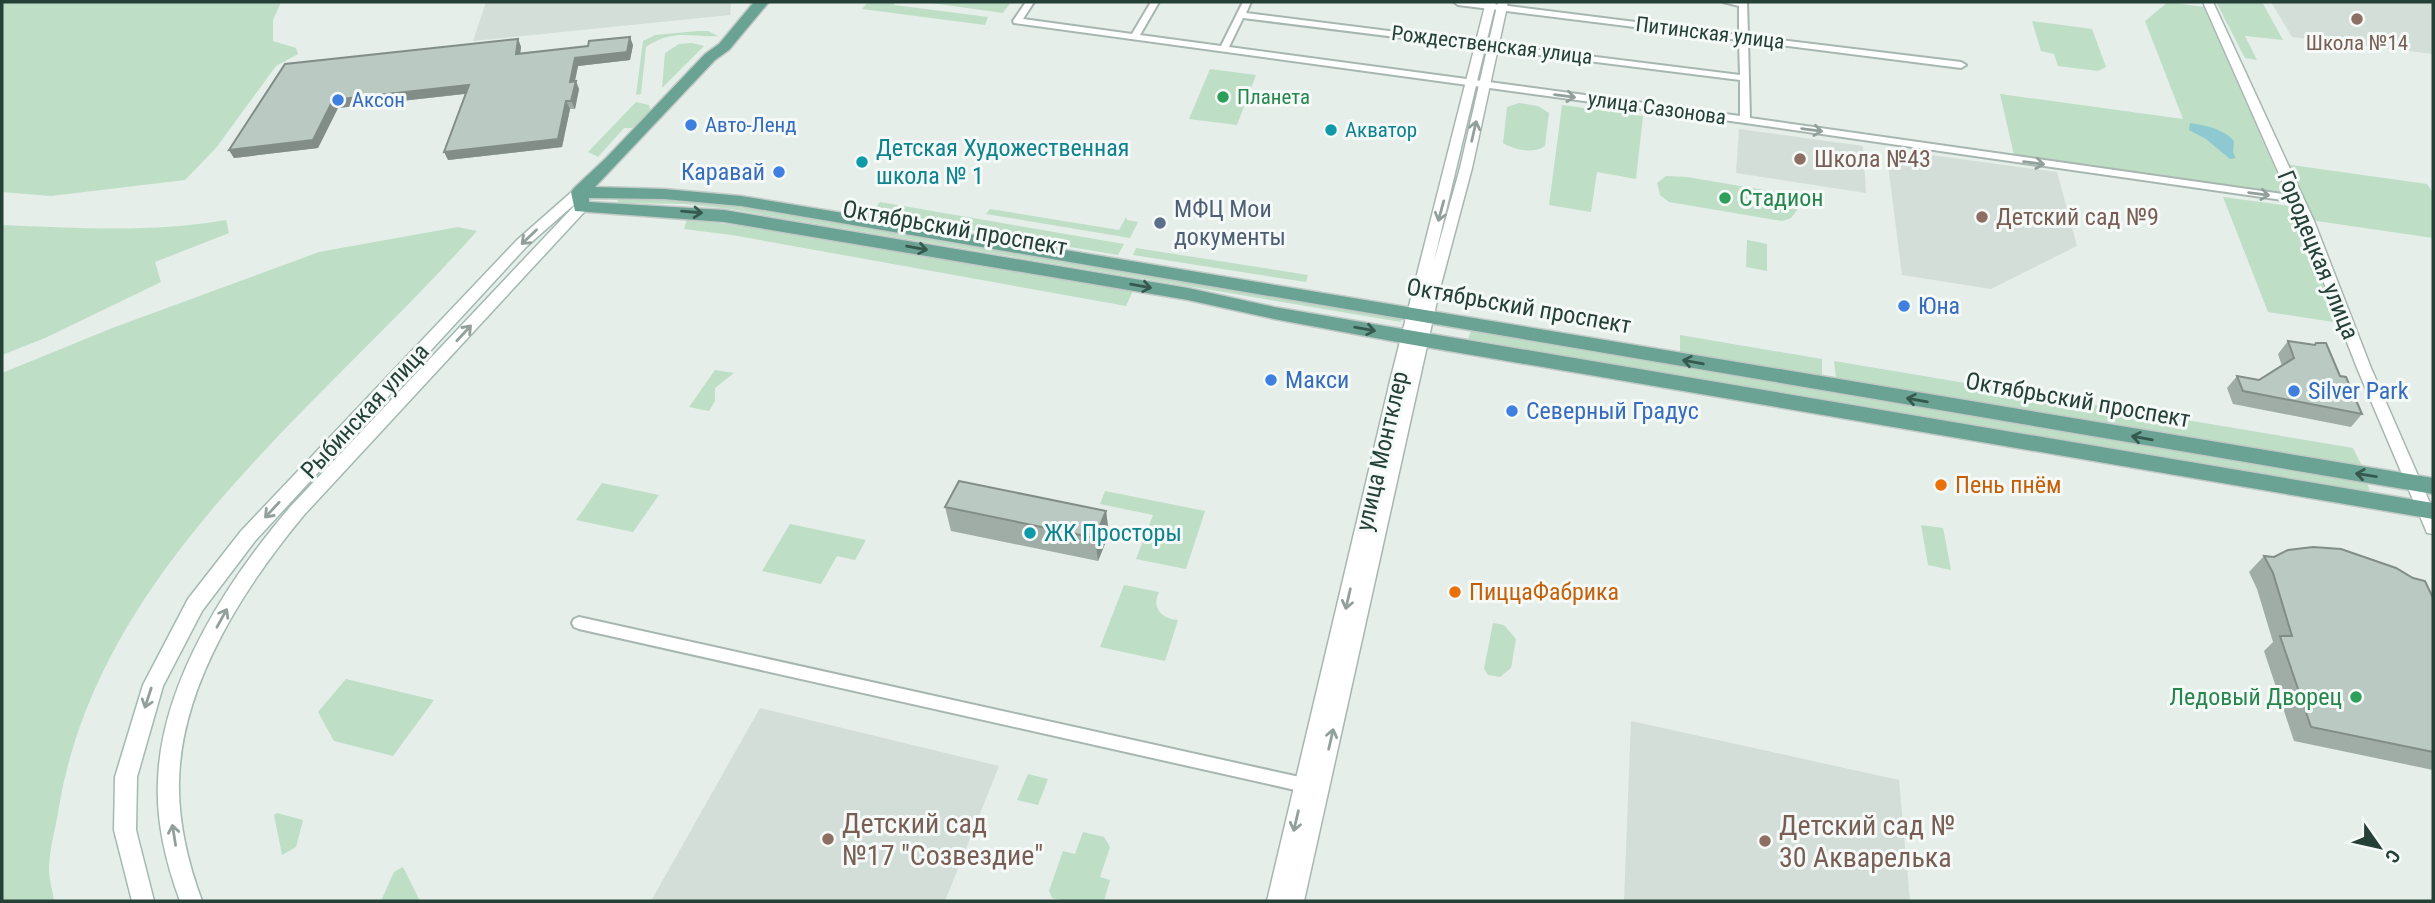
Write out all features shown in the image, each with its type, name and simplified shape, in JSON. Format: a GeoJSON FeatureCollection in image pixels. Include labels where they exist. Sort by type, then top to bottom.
{"type":"FeatureCollection","features":[{"type":"Feature","properties":{"kind":"main road"},"geometry":{"type":"LineString","coordinates":[[191,901],[177,858],[170,811],[169,765],[185,705],[202,657],[220,621],[258,561],[276,537],[585,197],[718,58],[762,2]]}},
{"type":"Feature","properties":{"kind":"main road","name":"Октябрьский проспект"},"geometry":{"type":"LineString","coordinates":[[585,197],[687,196],[741,201],[2433,486]]}},
{"type":"Feature","properties":{"kind":"main road","name":"Октябрьский проспект"},"geometry":{"type":"LineString","coordinates":[[585,197],[624,208],[724,216],[1188,294],[1274,313],[1415,338],[2429,510]]}},
{"type":"Feature","properties":{"kind":"main road","name":"Рыбинская улица"},"geometry":{"type":"LineString","coordinates":[[143,901],[125,830],[126,778],[153,685],[195,605],[248,536],[522,243],[585,197]]}},
{"type":"Feature","properties":{"kind":"street"},"geometry":{"type":"LineString","coordinates":[[1017,21],[1030,2]]}},
{"type":"Feature","properties":{"kind":"street"},"geometry":{"type":"LineString","coordinates":[[1134,38],[1155,2]]}},
{"type":"Feature","properties":{"kind":"street"},"geometry":{"type":"LineString","coordinates":[[1223,50],[1247,2]]}},
{"type":"Feature","properties":{"kind":"street","name":"Питинская улица"},"geometry":{"type":"LineString","coordinates":[[1458,2],[1497,4],[1961,65]]}},
{"type":"Feature","properties":{"kind":"street"},"geometry":{"type":"LineString","coordinates":[[1727,2],[1743,3],[1745,120]]}},
{"type":"Feature","properties":{"kind":"street","name":"Городецкая улица"},"geometry":{"type":"LineString","coordinates":[[2208,2],[2296,199],[2364,368],[2413,482],[2429,510],[2433,528]]}},
{"type":"Feature","properties":{"kind":"street","name":"улица Монтклер"},"geometry":{"type":"LineString","coordinates":[[1278,901],[1304,785],[1497,4]]}},
{"type":"Feature","properties":{"kind":"street","name":"Рождественская улица"},"geometry":{"type":"LineString","coordinates":[[1241,15],[1743,78]]}},
{"type":"Feature","properties":{"kind":"street","name":"улица Сазонова"},"geometry":{"type":"LineString","coordinates":[[1017,21],[1745,120],[2296,199]]}},
{"type":"Feature","properties":{"kind":"street","name":"улица Монтклер"},"geometry":{"type":"LineString","coordinates":[[1294,901],[1415,338]]}},
{"type":"Feature","properties":{"kind":"street"},"geometry":{"type":"LineString","coordinates":[[579,623],[1304,785]]}},
{"type":"Feature","properties":{"kind":"shaded area"},"geometry":{"type":"Polygon","coordinates":[[[486,2],[731,2],[730,15],[473,41],[486,2]]]}},
{"type":"Feature","properties":{"kind":"shaded area","name":"Школа №14"},"geometry":{"type":"Polygon","coordinates":[[[2271,2],[2433,2],[2433,54],[2292,37],[2271,2]]]}},
{"type":"Feature","properties":{"kind":"shaded area","name":"Школа №43"},"geometry":{"type":"Polygon","coordinates":[[[1739,129],[1863,146],[1866,193],[1736,173],[1739,129]]]}},
{"type":"Feature","properties":{"kind":"shaded area","name":"Детский сад №9"},"geometry":{"type":"Polygon","coordinates":[[[1886,149],[2057,172],[2077,246],[1991,289],[1902,275],[1886,149]]]}},
{"type":"Feature","properties":{"kind":"shaded area","name":"Детский сад №17 \"Созвездие\""},"geometry":{"type":"Polygon","coordinates":[[[760,708],[999,766],[945,901],[651,901],[760,708]]]}},
{"type":"Feature","properties":{"kind":"shaded area","name":"Детский сад № 30 Акварелька"},"geometry":{"type":"Polygon","coordinates":[[[1631,721],[1899,780],[1910,901],[1624,901],[1631,721]]]}},
{"type":"Feature","properties":{"kind":"green space"},"geometry":{"type":"Polygon","coordinates":[[[2,2],[281,2],[273,20],[273,41],[296,48],[298,54],[276,66],[216,148],[185,180],[51,196],[2,192],[2,2]]]}},
{"type":"Feature","properties":{"kind":"green space"},"geometry":{"type":"Polygon","coordinates":[[[868,2],[894,2],[894,5],[988,17],[985,25],[862,9],[868,2]]]}},
{"type":"Feature","properties":{"kind":"green space"},"geometry":{"type":"Polygon","coordinates":[[[924,2],[1011,2],[1003,13],[924,2]]]}},
{"type":"Feature","properties":{"kind":"green space"},"geometry":{"type":"Polygon","coordinates":[[[2168,2],[2204,7],[2286,193],[2014,155],[2000,94],[2183,119],[2145,21],[2168,2]]]}},
{"type":"Feature","properties":{"kind":"green space"},"geometry":{"type":"Polygon","coordinates":[[[2216,2],[2262,2],[2283,40],[2245,36],[2257,60],[2245,58],[2216,2]]]}},
{"type":"Feature","properties":{"kind":"green space"},"geometry":{"type":"Polygon","coordinates":[[[2032,21],[2092,29],[2106,67],[2098,71],[2058,66],[2054,54],[2041,51],[2032,21]]]}},
{"type":"Feature","properties":{"kind":"green space"},"geometry":{"type":"Polygon","coordinates":[[[708,31],[718,36],[674,36],[646,47],[641,94],[636,95],[643,41],[655,35],[708,31]]]}},
{"type":"Feature","properties":{"kind":"green space"},"geometry":{"type":"Polygon","coordinates":[[[679,44],[704,46],[662,88],[665,53],[679,44]]]}},
{"type":"Feature","properties":{"kind":"green space","name":"Планета"},"geometry":{"type":"Polygon","coordinates":[[[1210,69],[1256,75],[1237,125],[1189,119],[1210,69]]]}},
{"type":"Feature","properties":{"kind":"green space"},"geometry":{"type":"Polygon","coordinates":[[[636,102],[649,105],[651,115],[639,125],[624,128],[598,157],[588,152],[636,102]]]}},
{"type":"Feature","properties":{"kind":"green space"},"geometry":{"type":"Polygon","coordinates":[[[1519,103],[1538,106],[1549,113],[1545,146],[1524,150],[1503,143],[1507,107],[1519,103]]]}},
{"type":"Feature","properties":{"kind":"green space"},"geometry":{"type":"Polygon","coordinates":[[[1562,105],[1643,116],[1636,179],[1597,172],[1591,212],[1549,205],[1562,105]]]}},
{"type":"Feature","properties":{"kind":"green space"},"geometry":{"type":"Polygon","coordinates":[[[2285,164],[2427,184],[2433,193],[2433,238],[2310,220],[2285,164]]]}},
{"type":"Feature","properties":{"kind":"green space","name":"Стадион"},"geometry":{"type":"Polygon","coordinates":[[[1666,176],[1781,193],[1798,209],[1791,218],[1782,221],[1669,202],[1660,195],[1657,183],[1666,176]]]}},
{"type":"Feature","properties":{"kind":"green space"},"geometry":{"type":"Polygon","coordinates":[[[621,197],[683,198],[737,204],[1402,315],[1401,322],[730,209],[685,204],[619,203],[617,200],[621,197]]]}},
{"type":"Feature","properties":{"kind":"green space"},"geometry":{"type":"Polygon","coordinates":[[[2223,197],[2289,206],[2340,323],[2268,312],[2223,197]]]}},
{"type":"Feature","properties":{"kind":"green space"},"geometry":{"type":"Polygon","coordinates":[[[880,202],[1124,244],[1118,255],[959,228],[951,224],[874,210],[880,202]]]}},
{"type":"Feature","properties":{"kind":"green space"},"geometry":{"type":"Polygon","coordinates":[[[990,209],[1119,230],[1126,217],[1127,220],[1138,222],[1130,238],[986,214],[990,209]]]}},
{"type":"Feature","properties":{"kind":"green space"},"geometry":{"type":"Polygon","coordinates":[[[687,219],[1133,291],[1126,306],[732,235],[684,229],[687,219]]]}},
{"type":"Feature","properties":{"kind":"green space"},"geometry":{"type":"Polygon","coordinates":[[[226,220],[229,233],[155,262],[161,282],[45,338],[2,355],[2,225],[143,228],[226,220]]]}},
{"type":"Feature","properties":{"kind":"green space"},"geometry":{"type":"Polygon","coordinates":[[[458,227],[477,231],[288,425],[226,493],[169,564],[120,640],[82,720],[51,846],[49,874],[54,901],[2,901],[2,373],[115,327],[319,252],[458,227]]]}},
{"type":"Feature","properties":{"kind":"green space"},"geometry":{"type":"Polygon","coordinates":[[[1747,240],[1767,244],[1767,271],[1746,267],[1747,240]]]}},
{"type":"Feature","properties":{"kind":"green space"},"geometry":{"type":"Polygon","coordinates":[[[1136,248],[1308,275],[1306,282],[1133,255],[1136,248]]]}},
{"type":"Feature","properties":{"kind":"green space"},"geometry":{"type":"Polygon","coordinates":[[[1471,331],[2367,482],[2370,492],[1468,339],[1471,331]]]}},
{"type":"Feature","properties":{"kind":"green space"},"geometry":{"type":"Polygon","coordinates":[[[1680,335],[1822,359],[1822,377],[1680,352],[1680,335]]]}},
{"type":"Feature","properties":{"kind":"green space"},"geometry":{"type":"Polygon","coordinates":[[[1834,361],[2353,448],[2362,466],[1836,379],[1834,361]]]}},
{"type":"Feature","properties":{"kind":"green space"},"geometry":{"type":"Polygon","coordinates":[[[715,370],[734,373],[715,388],[715,401],[709,411],[689,407],[715,370]]]}},
{"type":"Feature","properties":{"kind":"green space"},"geometry":{"type":"Polygon","coordinates":[[[602,483],[659,495],[633,532],[576,520],[602,483]]]}},
{"type":"Feature","properties":{"kind":"green space"},"geometry":{"type":"Polygon","coordinates":[[[1105,491],[1205,511],[1186,569],[1136,559],[1153,515],[1100,504],[1105,491]]]}},
{"type":"Feature","properties":{"kind":"green space"},"geometry":{"type":"Polygon","coordinates":[[[790,524],[866,540],[855,560],[837,556],[821,584],[762,571],[790,524]]]}},
{"type":"Feature","properties":{"kind":"green space"},"geometry":{"type":"Polygon","coordinates":[[[1921,525],[1943,528],[1951,570],[1928,565],[1921,525]]]}},
{"type":"Feature","properties":{"kind":"green space"},"geometry":{"type":"Polygon","coordinates":[[[1124,585],[1159,592],[1156,603],[1159,612],[1178,620],[1165,661],[1100,647],[1124,585]]]}},
{"type":"Feature","properties":{"kind":"green space"},"geometry":{"type":"Polygon","coordinates":[[[1493,623],[1504,625],[1516,639],[1511,668],[1500,677],[1488,675],[1484,669],[1493,623]]]}},
{"type":"Feature","properties":{"kind":"green space"},"geometry":{"type":"Polygon","coordinates":[[[346,679],[434,700],[393,756],[334,741],[318,712],[346,679]]]}},
{"type":"Feature","properties":{"kind":"green space"},"geometry":{"type":"Polygon","coordinates":[[[1028,774],[1048,779],[1038,805],[1017,800],[1028,774]]]}},
{"type":"Feature","properties":{"kind":"green space"},"geometry":{"type":"Polygon","coordinates":[[[277,813],[303,820],[296,847],[282,855],[274,815],[277,813]]]}},
{"type":"Feature","properties":{"kind":"green space"},"geometry":{"type":"Polygon","coordinates":[[[1083,832],[1104,837],[1110,847],[1100,877],[1110,880],[1104,901],[1066,901],[1052,898],[1049,891],[1063,851],[1075,854],[1083,832]]]}},
{"type":"Feature","properties":{"kind":"green space"},"geometry":{"type":"Polygon","coordinates":[[[403,867],[420,901],[381,901],[394,872],[403,867]]]}},
{"type":"Feature","properties":{"kind":"water"},"geometry":{"type":"Polygon","coordinates":[[[2190,123],[2224,133],[2234,141],[2233,152],[2236,158],[2230,159],[2206,139],[2189,130],[2190,123]]]}},
{"type":"Feature","properties":{"kind":"building","name":"Аксон"},"geometry":{"type":"Polygon","coordinates":[[[630,37],[627,52],[575,58],[570,82],[576,81],[571,101],[566,101],[558,139],[444,152],[469,85],[333,100],[313,140],[229,150],[285,64],[518,39],[516,54],[588,46],[589,41],[630,37]]]}},
{"type":"Feature","properties":{"kind":"building"},"geometry":{"type":"Polygon","coordinates":[[[2288,341],[2315,345],[2326,343],[2340,376],[2346,377],[2362,414],[2243,391],[2237,376],[2259,380],[2294,358],[2288,341]]]}},
{"type":"Feature","properties":{"kind":"building"},"geometry":{"type":"Polygon","coordinates":[[[959,481],[1106,511],[1095,538],[945,507],[959,481]]]}},
{"type":"Feature","properties":{"kind":"building","name":"Ледовый Дворец"},"geometry":{"type":"Polygon","coordinates":[[[2313,547],[2341,549],[2425,581],[2433,598],[2433,752],[2311,727],[2280,636],[2292,636],[2273,573],[2264,556],[2274,557],[2288,550],[2313,547]]]}},
{"type":"Feature","properties":{"kind":"place","name":"Школа №14"},"geometry":{"type":"Point","coordinates":[2357,19]}},
{"type":"Feature","properties":{"kind":"place","name":"Планета"},"geometry":{"type":"Point","coordinates":[1223,97]}},
{"type":"Feature","properties":{"kind":"place","name":"Аксон"},"geometry":{"type":"Point","coordinates":[338,100]}},
{"type":"Feature","properties":{"kind":"place","name":"Авто-Ленд"},"geometry":{"type":"Point","coordinates":[691,125]}},
{"type":"Feature","properties":{"kind":"place","name":"Акватор"},"geometry":{"type":"Point","coordinates":[1331,130]}},
{"type":"Feature","properties":{"kind":"place","name":"Школа №43"},"geometry":{"type":"Point","coordinates":[1800,159]}},
{"type":"Feature","properties":{"kind":"place","name":"Детская Художественная школа № 1"},"geometry":{"type":"Point","coordinates":[862,162]}},
{"type":"Feature","properties":{"kind":"place","name":"Каравай"},"geometry":{"type":"Point","coordinates":[779,172]}},
{"type":"Feature","properties":{"kind":"place","name":"Стадион"},"geometry":{"type":"Point","coordinates":[1725,198]}},
{"type":"Feature","properties":{"kind":"place","name":"Детский сад №9"},"geometry":{"type":"Point","coordinates":[1982,217]}},
{"type":"Feature","properties":{"kind":"place","name":"МФЦ Мои документы"},"geometry":{"type":"Point","coordinates":[1160,223]}},
{"type":"Feature","properties":{"kind":"place","name":"Юна"},"geometry":{"type":"Point","coordinates":[1904,306]}},
{"type":"Feature","properties":{"kind":"place","name":"Макси"},"geometry":{"type":"Point","coordinates":[1271,380]}},
{"type":"Feature","properties":{"kind":"place","name":"Silver Park"},"geometry":{"type":"Point","coordinates":[2294,391]}},
{"type":"Feature","properties":{"kind":"place","name":"Северный Градус"},"geometry":{"type":"Point","coordinates":[1512,411]}},
{"type":"Feature","properties":{"kind":"place","name":"Пень пнём"},"geometry":{"type":"Point","coordinates":[1941,485]}},
{"type":"Feature","properties":{"kind":"place","name":"ЖК Просторы"},"geometry":{"type":"Point","coordinates":[1030,533]}},
{"type":"Feature","properties":{"kind":"place","name":"ПиццаФабрика"},"geometry":{"type":"Point","coordinates":[1455,592]}},
{"type":"Feature","properties":{"kind":"place","name":"Ледовый Дворец"},"geometry":{"type":"Point","coordinates":[2356,697]}},
{"type":"Feature","properties":{"kind":"place","name":"Детский сад №17 \"Созвездие\""},"geometry":{"type":"Point","coordinates":[828,839]}},
{"type":"Feature","properties":{"kind":"place","name":"Детский сад № 30 Акварелька"},"geometry":{"type":"Point","coordinates":[1765,841]}}]}
